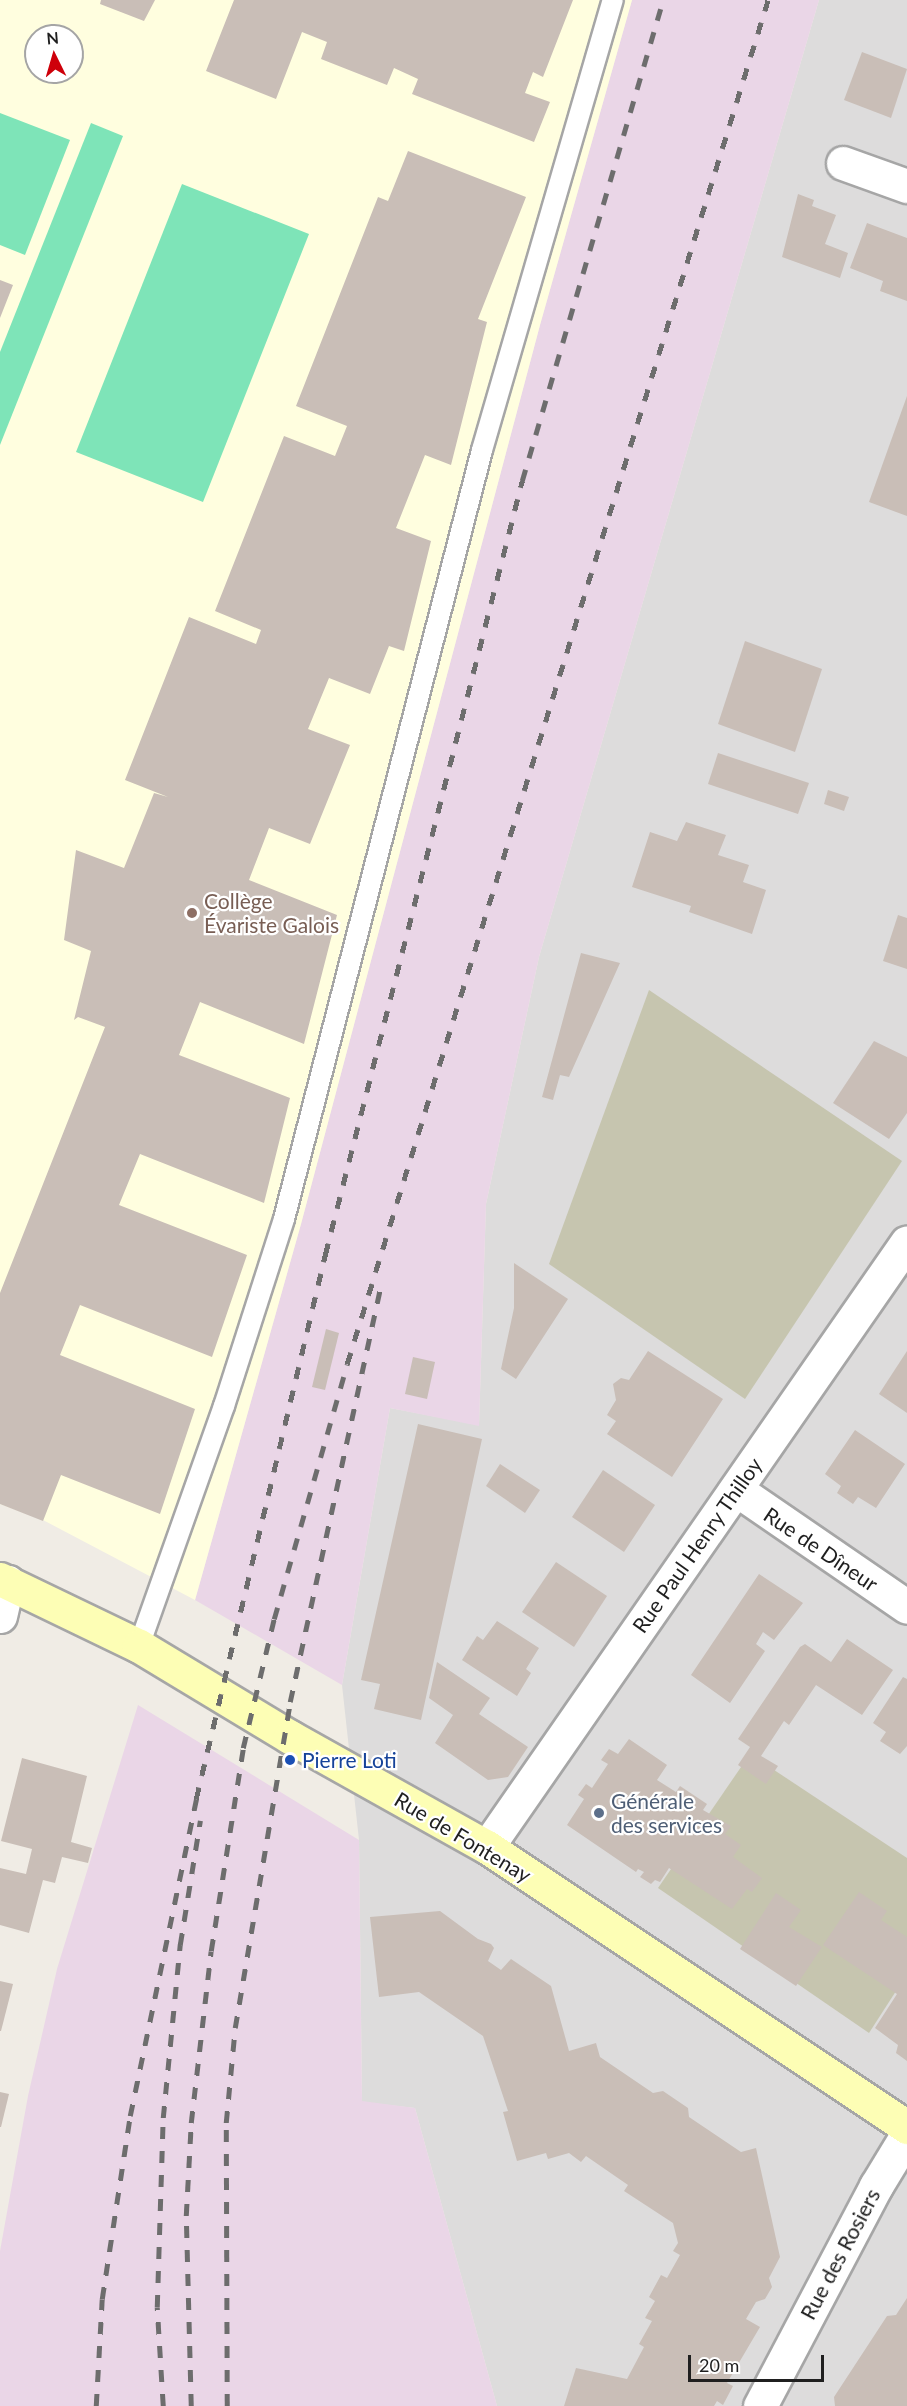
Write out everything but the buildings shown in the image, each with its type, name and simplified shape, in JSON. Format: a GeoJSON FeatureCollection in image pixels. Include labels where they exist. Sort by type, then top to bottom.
{"type":"FeatureCollection","features":[{"type":"Feature","properties":{"kind":"main road","name":"Rue de Fontenay"},"geometry":{"type":"LineString","coordinates":[[4,1581],[139,1646],[290,1737],[487,1847],[907,2127]]}},
{"type":"Feature","properties":{"kind":"street"},"geometry":{"type":"LineString","coordinates":[[843,163],[907,186]]}},
{"type":"Feature","properties":{"kind":"street","name":"Rue Paul Henry Thilloy"},"geometry":{"type":"LineString","coordinates":[[487,1847],[907,1242]]}},
{"type":"Feature","properties":{"kind":"street","name":"Rue de Dîneur"},"geometry":{"type":"LineString","coordinates":[[737,1490],[907,1607]]}},
{"type":"Feature","properties":{"kind":"street"},"geometry":{"type":"LineString","coordinates":[[0,1616],[4,1581]]}},
{"type":"Feature","properties":{"kind":"street","name":"Rue des Rosiers"},"geometry":{"type":"LineString","coordinates":[[760,2406],[876,2186],[907,2135]]}},
{"type":"Feature","properties":{"kind":"lane"},"geometry":{"type":"LineString","coordinates":[[139,1646],[224,1406],[284,1219],[482,450],[613,0]]}},
{"type":"Feature","properties":{"kind":"shaded area","name":"Collège Évariste Galois"},"geometry":{"type":"Polygon","coordinates":[[[0,0],[632,0],[540,325],[301,1224],[195,1600],[43,1520],[0,1504],[0,0]]]}},
{"type":"Feature","properties":{"kind":"shaded area"},"geometry":{"type":"Polygon","coordinates":[[[632,0],[819,0],[539,957],[486,1204],[479,1426],[390,1408],[342,1685],[195,1600],[301,1224],[540,325],[632,0]]]}},
{"type":"Feature","properties":{"kind":"shaded area"},"geometry":{"type":"Polygon","coordinates":[[[819,0],[907,0],[907,2406],[497,2406],[415,2108],[362,2102],[359,1840],[342,1685],[390,1408],[479,1425],[486,1204],[539,957],[819,0]]]}},
{"type":"Feature","properties":{"kind":"shaded area"},"geometry":{"type":"Polygon","coordinates":[[[649,990],[902,1161],[745,1399],[549,1264],[649,990]]]}},
{"type":"Feature","properties":{"kind":"shaded area"},"geometry":{"type":"Polygon","coordinates":[[[138,1705],[359,1840],[362,2101],[415,2108],[497,2406],[0,2406],[0,2251],[28,2096],[57,1969],[138,1705]]]}},
{"type":"Feature","properties":{"kind":"shaded area"},"geometry":{"type":"Polygon","coordinates":[[[750,1754],[907,1858],[907,1974],[869,2033],[658,1888],[750,1754]]]}},
{"type":"Feature","properties":{"kind":"green space"},"geometry":{"type":"Polygon","coordinates":[[[0,113],[70,140],[25,255],[0,245],[0,113]]]}},
{"type":"Feature","properties":{"kind":"green space"},"geometry":{"type":"Polygon","coordinates":[[[91,123],[123,136],[0,445],[0,352],[91,123]]]}},
{"type":"Feature","properties":{"kind":"green space"},"geometry":{"type":"Polygon","coordinates":[[[182,184],[309,234],[203,502],[76,452],[182,184]]]}},
{"type":"Feature","properties":{"kind":"railway"},"geometry":{"type":"LineString","coordinates":[[96,2406],[102,2299],[130,2116],[196,1799],[325,1255],[522,481],[663,0]]}},
{"type":"Feature","properties":{"kind":"railway"},"geometry":{"type":"LineString","coordinates":[[191,2406],[186,2216],[191,2123],[211,1951],[243,1748],[274,1619],[347,1364],[768,0]]}},
{"type":"Feature","properties":{"kind":"railway"},"geometry":{"type":"LineString","coordinates":[[227,2406],[226,2123],[235,2028],[290,1702],[381,1284]]}},
{"type":"Feature","properties":{"kind":"railway"},"geometry":{"type":"LineString","coordinates":[[163,2406],[157,2307],[163,2118],[180,1945],[200,1821]]}},
{"type":"Feature","properties":{"kind":"place","name":"Collège Évariste Galois"},"geometry":{"type":"Point","coordinates":[192,913]}},
{"type":"Feature","properties":{"kind":"place","name":"Pierre Loti"},"geometry":{"type":"Point","coordinates":[290,1760]}},
{"type":"Feature","properties":{"kind":"place","name":"Générale des services"},"geometry":{"type":"Point","coordinates":[599,1813]}}]}
